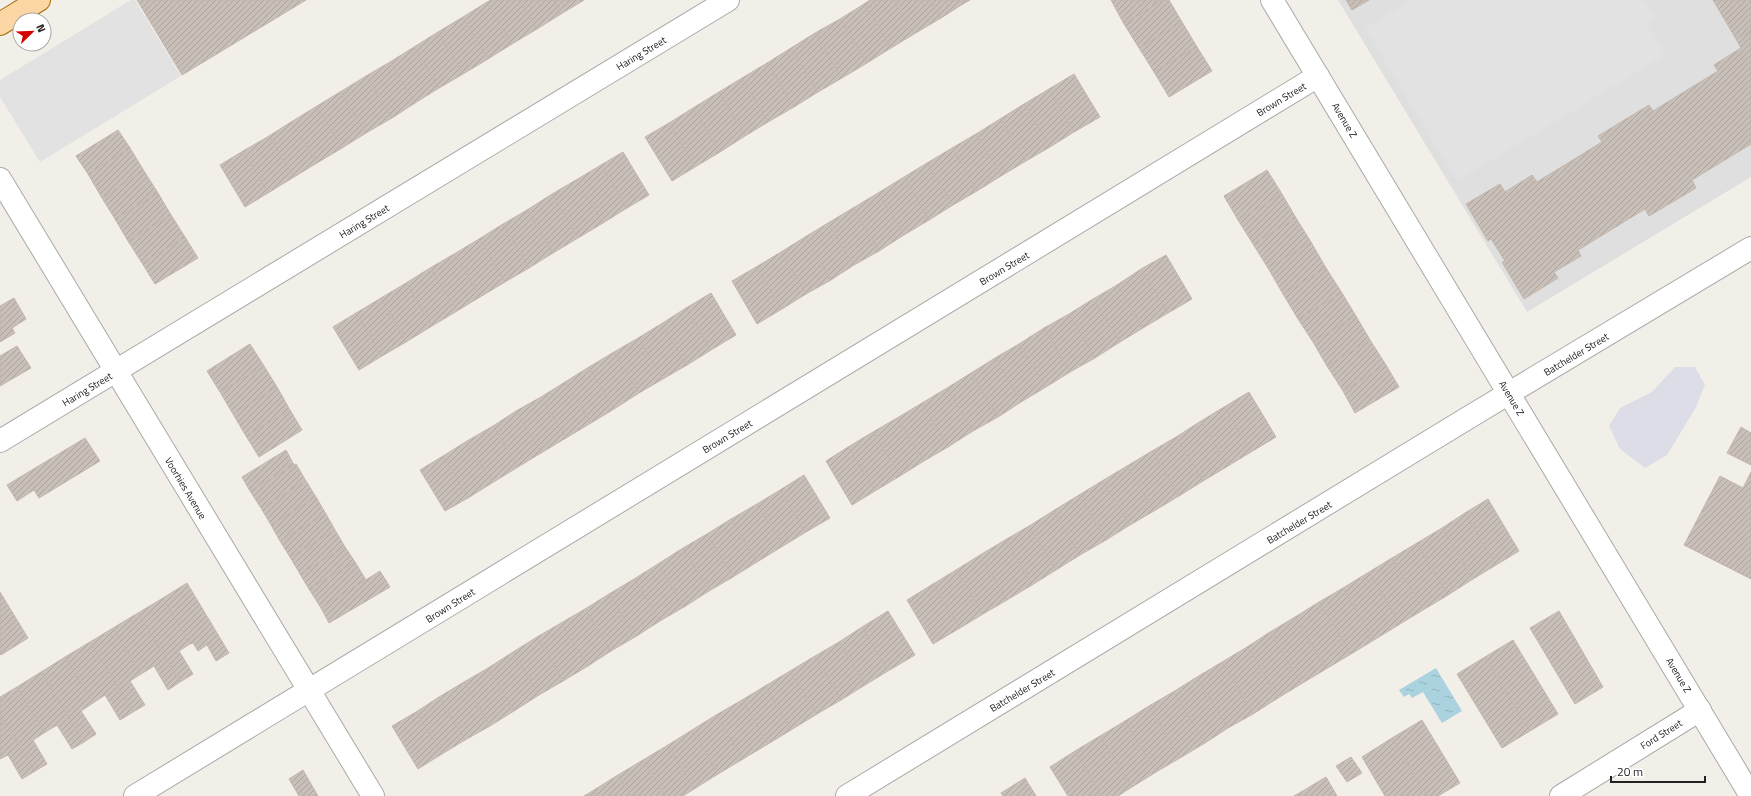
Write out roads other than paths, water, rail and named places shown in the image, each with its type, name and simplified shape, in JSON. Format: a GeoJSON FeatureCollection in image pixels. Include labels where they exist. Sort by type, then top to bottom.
{"type":"FeatureCollection","features":[{"type":"Feature","properties":{"kind":"main road"},"geometry":{"type":"LineString","coordinates":[[0,24],[39,0]]}},
{"type":"Feature","properties":{"kind":"street","name":"Haring Street"},"geometry":{"type":"LineString","coordinates":[[0,442],[728,0]]}},
{"type":"Feature","properties":{"kind":"street","name":"Avenue Z"},"geometry":{"type":"LineString","coordinates":[[1272,0],[1751,796]]}},
{"type":"Feature","properties":{"kind":"street","name":"Brown Street"},"geometry":{"type":"LineString","coordinates":[[136,796],[1318,76]]}},
{"type":"Feature","properties":{"kind":"street","name":"Voorhies Avenue"},"geometry":{"type":"LineString","coordinates":[[0,180],[373,796]]}},
{"type":"Feature","properties":{"kind":"street","name":"Batchelder Street"},"geometry":{"type":"LineString","coordinates":[[847,796],[1751,248]]}},
{"type":"Feature","properties":{"kind":"street","name":"Ford Street"},"geometry":{"type":"LineString","coordinates":[[1561,796],[1700,710]]}},
{"type":"Feature","properties":{"kind":"water"},"geometry":{"type":"Polygon","coordinates":[[[1436,668],[1462,711],[1442,723],[1423,692],[1412,698],[1409,694],[1404,697],[1399,690],[1436,668]]]}}]}
